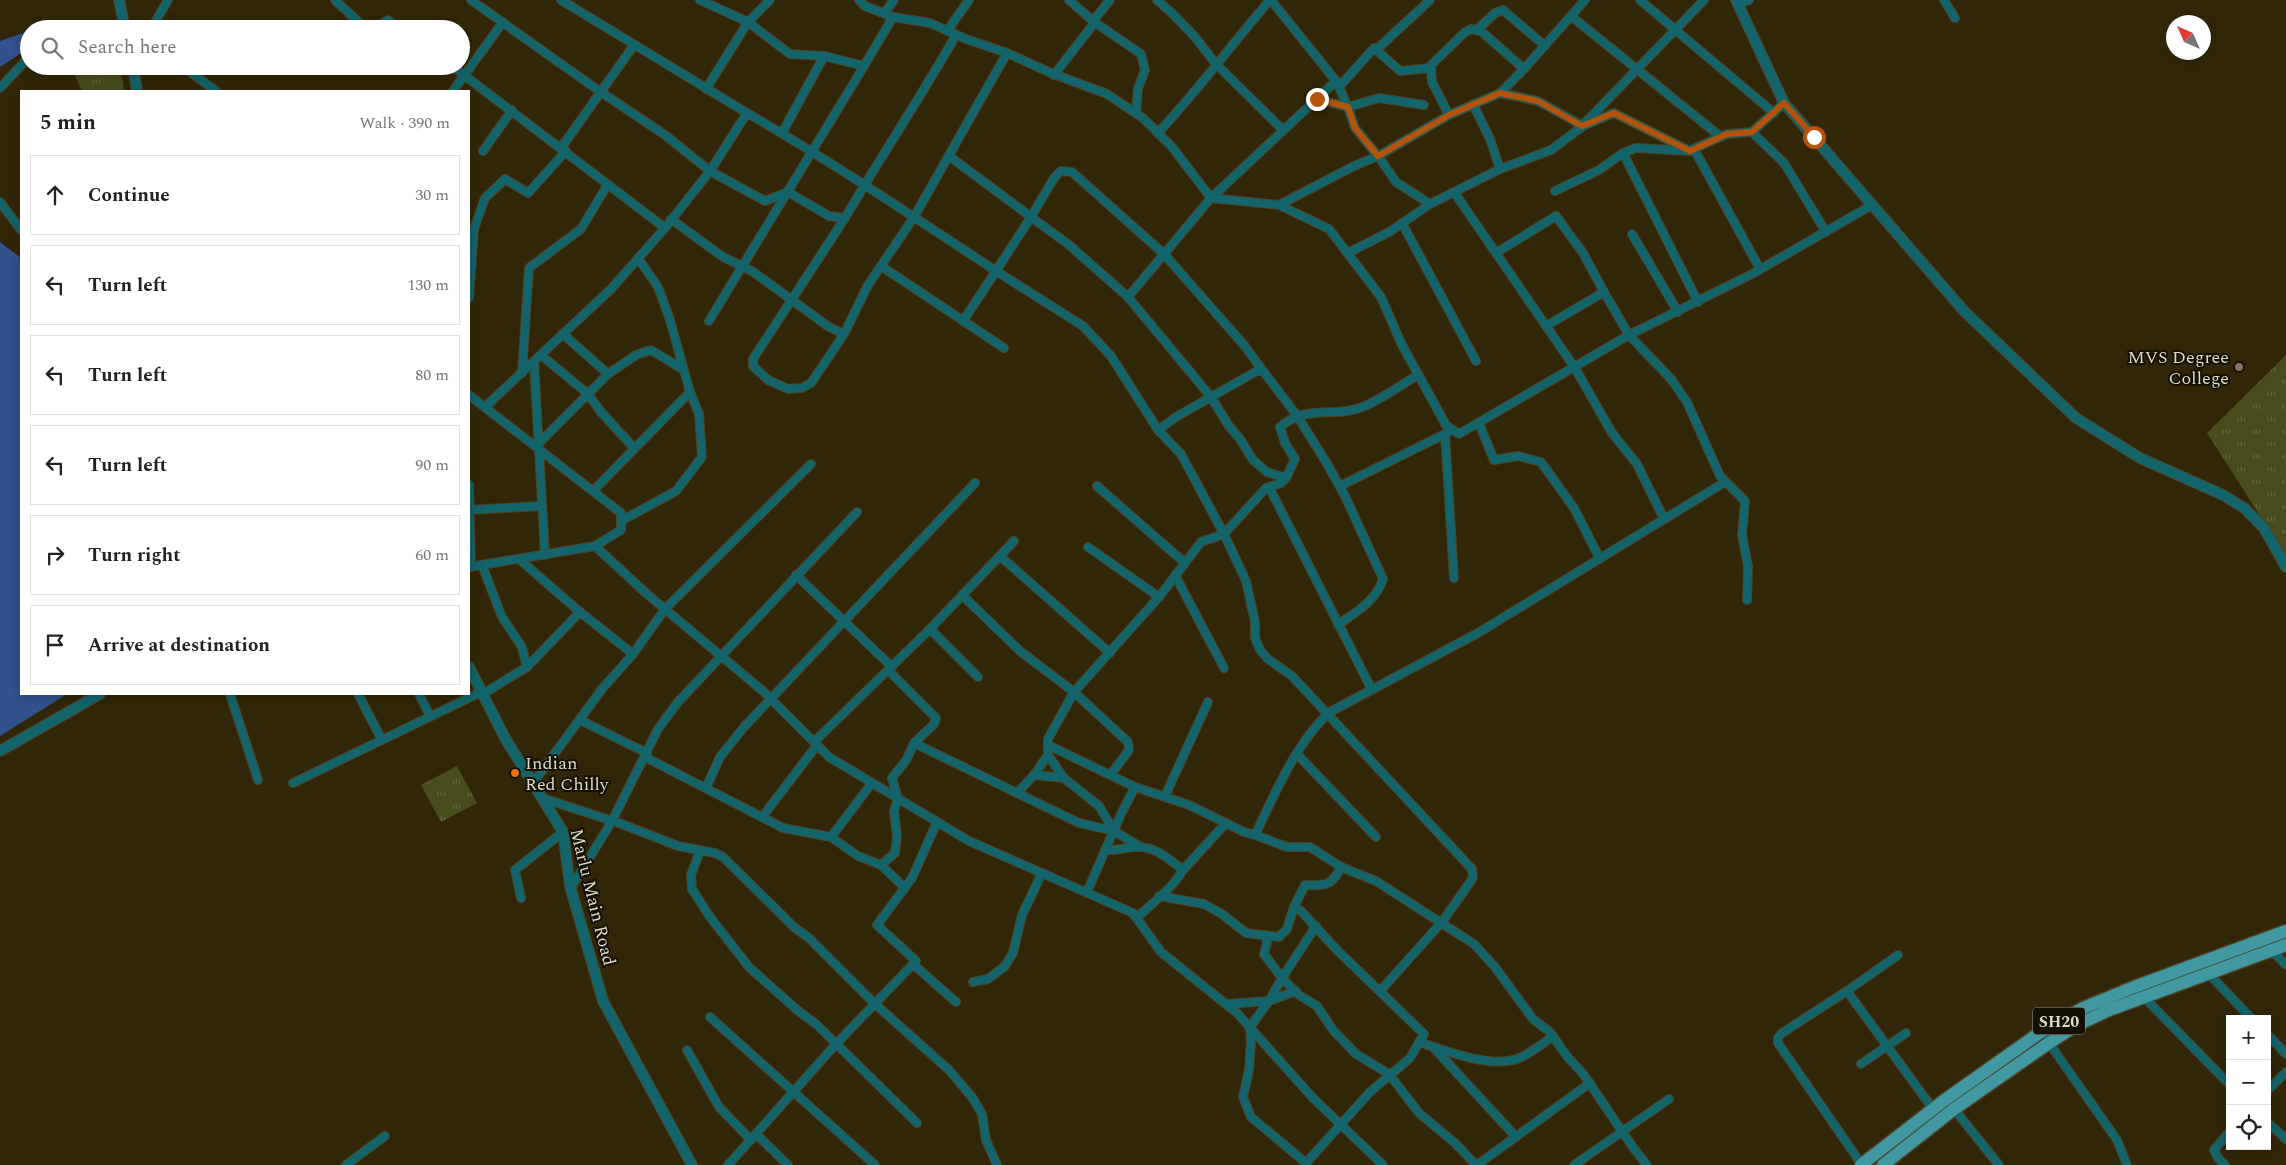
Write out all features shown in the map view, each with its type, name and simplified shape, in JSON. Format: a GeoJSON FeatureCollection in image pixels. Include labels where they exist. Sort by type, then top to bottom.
{"type":"FeatureCollection","features":[{"type":"Feature","properties":{"kind":"main road","name":"SH20"},"geometry":{"type":"LineString","coordinates":[[1862,1165],[1933,1109],[2045,1029],[2083,1008],[2134,987],[2286,931]]}},
{"type":"Feature","properties":{"kind":"main road","name":"SH20"},"geometry":{"type":"LineString","coordinates":[[1883,1165],[1954,1108],[2049,1042],[2077,1026],[2144,997],[2286,945]]}},
{"type":"Feature","properties":{"kind":"street"},"geometry":{"type":"LineString","coordinates":[[118,0],[123,20]]}},
{"type":"Feature","properties":{"kind":"street"},"geometry":{"type":"LineString","coordinates":[[156,20],[168,0]]}},
{"type":"Feature","properties":{"kind":"street"},"geometry":{"type":"LineString","coordinates":[[335,0],[356,20]]}},
{"type":"Feature","properties":{"kind":"street"},"geometry":{"type":"LineString","coordinates":[[561,0],[706,89],[814,151],[996,271],[1084,326],[1111,356],[1158,430],[1181,454],[1224,534],[1246,581],[1255,622],[1255,638],[1260,650],[1268,659],[1292,676],[1472,869],[1474,878],[1442,922],[1381,990]]}},
{"type":"Feature","properties":{"kind":"street"},"geometry":{"type":"LineString","coordinates":[[700,0],[748,22],[790,54],[824,56],[864,66]]}},
{"type":"Feature","properties":{"kind":"street"},"geometry":{"type":"LineString","coordinates":[[706,89],[748,22],[770,0]]}},
{"type":"Feature","properties":{"kind":"street"},"geometry":{"type":"LineString","coordinates":[[859,0],[865,6],[894,17],[930,23],[956,35],[1007,52],[1054,75],[1107,94],[1136,113],[1158,133],[1172,147],[1211,198],[1279,205],[1329,229],[1381,298],[1402,345],[1446,425],[1459,434],[1629,335],[1698,302],[1872,206]]}},
{"type":"Feature","properties":{"kind":"street"},"geometry":{"type":"LineString","coordinates":[[884,13],[894,0]]}},
{"type":"Feature","properties":{"kind":"street"},"geometry":{"type":"LineString","coordinates":[[947,31],[969,0]]}},
{"type":"Feature","properties":{"kind":"street"},"geometry":{"type":"LineString","coordinates":[[1069,0],[1094,21],[1141,54],[1145,70],[1138,88],[1136,113]]}},
{"type":"Feature","properties":{"kind":"street"},"geometry":{"type":"LineString","coordinates":[[1054,75],[1110,0]]}},
{"type":"Feature","properties":{"kind":"street"},"geometry":{"type":"LineString","coordinates":[[1157,0],[1196,37],[1216,64],[1283,130]]}},
{"type":"Feature","properties":{"kind":"street"},"geometry":{"type":"LineString","coordinates":[[1128,297],[1211,198],[1317,99],[1337,84],[1374,48],[1376,50],[1430,0]]}},
{"type":"Feature","properties":{"kind":"street"},"geometry":{"type":"LineString","coordinates":[[1279,205],[1354,166],[1378,156],[1449,115],[1500,93],[1524,69],[1585,0]]}},
{"type":"Feature","properties":{"kind":"street"},"geometry":{"type":"LineString","coordinates":[[1640,0],[1774,113]]}},
{"type":"Feature","properties":{"kind":"street"},"geometry":{"type":"LineString","coordinates":[[1348,253],[1402,224],[1430,204],[1500,169],[1551,150],[1582,126],[1704,0]]}},
{"type":"Feature","properties":{"kind":"street"},"geometry":{"type":"LineString","coordinates":[[1749,0],[1737,2],[1784,103],[1964,312],[2076,418],[2140,458],[2223,495],[2244,508],[2264,528],[2286,568]]}},
{"type":"Feature","properties":{"kind":"street"},"geometry":{"type":"LineString","coordinates":[[1944,0],[1955,18]]}},
{"type":"Feature","properties":{"kind":"street"},"geometry":{"type":"LineString","coordinates":[[477,1],[600,92],[665,135],[710,171],[765,201],[788,192]]}},
{"type":"Feature","properties":{"kind":"street"},"geometry":{"type":"LineString","coordinates":[[1158,133],[1190,98],[1268,1],[1337,84],[1355,128],[1396,182],[1430,204]]}},
{"type":"Feature","properties":{"kind":"street"},"geometry":{"type":"LineString","coordinates":[[1478,29],[1496,13],[1503,10],[1545,46]]}},
{"type":"Feature","properties":{"kind":"street"},"geometry":{"type":"LineString","coordinates":[[1570,16],[1638,68],[1720,137]]}},
{"type":"Feature","properties":{"kind":"street"},"geometry":{"type":"LineString","coordinates":[[709,321],[894,17]]}},
{"type":"Feature","properties":{"kind":"street"},"geometry":{"type":"LineString","coordinates":[[470,69],[503,22]]}},
{"type":"Feature","properties":{"kind":"street"},"geometry":{"type":"LineString","coordinates":[[1427,68],[1464,33],[1471,29],[1478,29],[1524,69]]}},
{"type":"Feature","properties":{"kind":"street"},"geometry":{"type":"LineString","coordinates":[[956,35],[924,91],[845,218],[753,359],[753,366],[757,372],[768,380],[794,390],[811,383],[844,334],[868,285],[914,217],[1007,52]]}},
{"type":"Feature","properties":{"kind":"street"},"geometry":{"type":"LineString","coordinates":[[470,284],[474,229],[486,198],[505,179],[528,193],[563,150],[600,92],[634,45]]}},
{"type":"Feature","properties":{"kind":"street"},"geometry":{"type":"LineString","coordinates":[[1376,50],[1400,71],[1431,68],[1432,82],[1449,115]]}},
{"type":"Feature","properties":{"kind":"street"},"geometry":{"type":"LineString","coordinates":[[782,133],[824,56]]}},
{"type":"Feature","properties":{"kind":"street"},"geometry":{"type":"LineString","coordinates":[[0,88],[20,67]]}},
{"type":"Feature","properties":{"kind":"street"},"geometry":{"type":"LineString","coordinates":[[134,75],[137,90]]}},
{"type":"Feature","properties":{"kind":"street"},"geometry":{"type":"LineString","coordinates":[[194,75],[215,90]]}},
{"type":"Feature","properties":{"kind":"street"},"geometry":{"type":"LineString","coordinates":[[454,90],[465,76],[665,228]]}},
{"type":"Feature","properties":{"kind":"street"},"geometry":{"type":"LineString","coordinates":[[1500,93],[1538,101],[1582,126]]}},
{"type":"Feature","properties":{"kind":"street"},"geometry":{"type":"LineString","coordinates":[[1317,99],[1348,107],[1379,98],[1424,105]]}},
{"type":"Feature","properties":{"kind":"street"},"geometry":{"type":"LineString","coordinates":[[1555,191],[1599,170],[1623,153],[1636,148],[1692,150],[1727,134],[1752,132],[1784,103]]}},
{"type":"Feature","properties":{"kind":"street"},"geometry":{"type":"LineString","coordinates":[[1473,104],[1490,139],[1500,169]]}},
{"type":"Feature","properties":{"kind":"street"},"geometry":{"type":"LineString","coordinates":[[483,151],[512,110]]}},
{"type":"Feature","properties":{"kind":"street"},"geometry":{"type":"LineString","coordinates":[[485,407],[611,289],[665,228],[710,171],[747,113]]}},
{"type":"Feature","properties":{"kind":"street"},"geometry":{"type":"LineString","coordinates":[[1582,126],[1614,113],[1638,127],[1692,150],[1760,269]]}},
{"type":"Feature","properties":{"kind":"street"},"geometry":{"type":"LineString","coordinates":[[1752,132],[1784,163],[1826,232]]}},
{"type":"Feature","properties":{"kind":"street"},"geometry":{"type":"LineString","coordinates":[[1623,153],[1698,302]]}},
{"type":"Feature","properties":{"kind":"street"},"geometry":{"type":"LineString","coordinates":[[949,156],[1068,244],[1128,297],[1211,397],[1228,426],[1240,439],[1253,460],[1267,472],[1286,478]]}},
{"type":"Feature","properties":{"kind":"street"},"geometry":{"type":"LineString","coordinates":[[963,321],[1031,217],[1054,178],[1066,170],[1072,172],[1164,254],[1244,346],[1298,417],[1340,486],[1382,579],[1379,591],[1370,602],[1338,624]]}},
{"type":"Feature","properties":{"kind":"street"},"geometry":{"type":"LineString","coordinates":[[522,373],[528,268],[581,229],[608,184]]}},
{"type":"Feature","properties":{"kind":"street"},"geometry":{"type":"LineString","coordinates":[[788,192],[829,216],[845,218]]}},
{"type":"Feature","properties":{"kind":"street"},"geometry":{"type":"LineString","coordinates":[[1454,192],[1575,368],[1612,433],[1636,464],[1664,519]]}},
{"type":"Feature","properties":{"kind":"street"},"geometry":{"type":"LineString","coordinates":[[0,202],[20,229]]}},
{"type":"Feature","properties":{"kind":"street"},"geometry":{"type":"LineString","coordinates":[[470,225],[479,215]]}},
{"type":"Feature","properties":{"kind":"street"},"geometry":{"type":"LineString","coordinates":[[1496,253],[1556,216],[1583,253],[1629,335],[1671,380],[1687,402],[1720,476],[1744,501],[1742,535],[1748,566],[1747,600]]}},
{"type":"Feature","properties":{"kind":"street"},"geometry":{"type":"LineString","coordinates":[[671,219],[723,257],[742,266],[792,299],[828,327],[844,334]]}},
{"type":"Feature","properties":{"kind":"street"},"geometry":{"type":"LineString","coordinates":[[1402,224],[1476,361]]}},
{"type":"Feature","properties":{"kind":"street"},"geometry":{"type":"LineString","coordinates":[[1632,234],[1678,312]]}},
{"type":"Feature","properties":{"kind":"street"},"geometry":{"type":"LineString","coordinates":[[621,521],[676,491],[702,457],[699,414],[690,392],[670,320],[658,286],[638,258]]}},
{"type":"Feature","properties":{"kind":"street"},"geometry":{"type":"LineString","coordinates":[[881,266],[1004,348]]}},
{"type":"Feature","properties":{"kind":"street"},"geometry":{"type":"LineString","coordinates":[[1546,326],[1604,292]]}},
{"type":"Feature","properties":{"kind":"street"},"geometry":{"type":"LineString","coordinates":[[563,334],[608,374]]}},
{"type":"Feature","properties":{"kind":"street"},"geometry":{"type":"LineString","coordinates":[[539,447],[608,374],[636,355],[651,350],[684,370]]}},
{"type":"Feature","properties":{"kind":"street"},"geometry":{"type":"LineString","coordinates":[[541,355],[588,394],[601,412],[634,448]]}},
{"type":"Feature","properties":{"kind":"street"},"geometry":{"type":"LineString","coordinates":[[534,362],[545,555]]}},
{"type":"Feature","properties":{"kind":"street"},"geometry":{"type":"LineString","coordinates":[[1158,430],[1176,417],[1257,370],[1263,371]]}},
{"type":"Feature","properties":{"kind":"street"},"geometry":{"type":"LineString","coordinates":[[1114,831],[1099,806],[1064,778],[1048,755],[1048,739],[1074,692],[1159,597],[1200,542],[1224,534],[1269,487],[1281,483],[1286,478],[1295,459],[1285,443],[1280,427],[1289,420],[1316,411],[1334,412],[1364,406],[1418,375]]}},
{"type":"Feature","properties":{"kind":"street"},"geometry":{"type":"LineString","coordinates":[[593,491],[690,392]]}},
{"type":"Feature","properties":{"kind":"street"},"geometry":{"type":"LineString","coordinates":[[470,395],[621,513],[621,530],[595,546],[470,567]]}},
{"type":"Feature","properties":{"kind":"street"},"geometry":{"type":"LineString","coordinates":[[1479,423],[1494,460],[1518,456],[1541,462],[1574,508],[1600,559]]}},
{"type":"Feature","properties":{"kind":"street"},"geometry":{"type":"LineString","coordinates":[[1340,486],[1453,430]]}},
{"type":"Feature","properties":{"kind":"street"},"geometry":{"type":"LineString","coordinates":[[1445,434],[1454,578]]}},
{"type":"Feature","properties":{"kind":"street"},"geometry":{"type":"LineString","coordinates":[[533,783],[602,689],[633,654],[665,609],[811,464]]}},
{"type":"Feature","properties":{"kind":"street"},"geometry":{"type":"LineString","coordinates":[[1255,834],[1298,755],[1319,722],[1328,714],[1478,633],[1725,482]]}},
{"type":"Feature","properties":{"kind":"street"},"geometry":{"type":"LineString","coordinates":[[706,788],[720,757],[770,698],[845,622],[975,484]]}},
{"type":"Feature","properties":{"kind":"street"},"geometry":{"type":"LineString","coordinates":[[1097,486],[1185,563]]}},
{"type":"Feature","properties":{"kind":"street"},"geometry":{"type":"LineString","coordinates":[[1269,487],[1372,690]]}},
{"type":"Feature","properties":{"kind":"street"},"geometry":{"type":"LineString","coordinates":[[470,510],[542,506]]}},
{"type":"Feature","properties":{"kind":"street"},"geometry":{"type":"LineString","coordinates":[[571,888],[612,821],[658,729],[678,702],[856,512]]}},
{"type":"Feature","properties":{"kind":"street"},"geometry":{"type":"LineString","coordinates":[[763,816],[816,744],[1014,541]]}},
{"type":"Feature","properties":{"kind":"street"},"geometry":{"type":"LineString","coordinates":[[595,546],[665,609],[770,698],[829,757],[969,842],[1134,913],[1161,952],[1226,1004],[1250,1027],[1313,1098],[1383,1165]]}},
{"type":"Feature","properties":{"kind":"street"},"geometry":{"type":"LineString","coordinates":[[1088,547],[1159,597]]}},
{"type":"Feature","properties":{"kind":"street"},"geometry":{"type":"LineString","coordinates":[[1000,556],[1110,653]]}},
{"type":"Feature","properties":{"kind":"street"},"geometry":{"type":"LineString","coordinates":[[519,559],[580,612],[633,654]]}},
{"type":"Feature","properties":{"kind":"street"},"geometry":{"type":"LineString","coordinates":[[482,565],[502,617],[522,647],[527,667]]}},
{"type":"Feature","properties":{"kind":"street"},"geometry":{"type":"LineString","coordinates":[[796,575],[845,622],[936,718],[934,724],[914,743],[907,759],[892,778],[898,800],[894,811],[897,838],[895,853],[881,865]]}},
{"type":"Feature","properties":{"kind":"street"},"geometry":{"type":"LineString","coordinates":[[1175,575],[1224,668]]}},
{"type":"Feature","properties":{"kind":"street"},"geometry":{"type":"LineString","coordinates":[[962,595],[1020,651],[1074,692],[1130,746],[1111,774]]}},
{"type":"Feature","properties":{"kind":"street"},"geometry":{"type":"LineString","coordinates":[[293,783],[430,716],[482,693],[527,667],[580,612]]}},
{"type":"Feature","properties":{"kind":"street"},"geometry":{"type":"LineString","coordinates":[[930,629],[978,677]]}},
{"type":"Feature","properties":{"kind":"street","name":"Marlu Main Road"},"geometry":{"type":"LineString","coordinates":[[470,669],[505,738],[563,832],[571,888],[603,1001],[692,1165]]}},
{"type":"Feature","properties":{"kind":"street"},"geometry":{"type":"LineString","coordinates":[[0,751],[98,695]]}},
{"type":"Feature","properties":{"kind":"street"},"geometry":{"type":"LineString","coordinates":[[230,695],[258,780]]}},
{"type":"Feature","properties":{"kind":"street"},"geometry":{"type":"LineString","coordinates":[[359,695],[382,740]]}},
{"type":"Feature","properties":{"kind":"street"},"geometry":{"type":"LineString","coordinates":[[420,695],[430,716]]}},
{"type":"Feature","properties":{"kind":"street"},"geometry":{"type":"LineString","coordinates":[[1165,796],[1208,702]]}},
{"type":"Feature","properties":{"kind":"street"},"geometry":{"type":"LineString","coordinates":[[580,720],[706,788],[789,829],[831,837],[858,856],[881,865],[905,888]]}},
{"type":"Feature","properties":{"kind":"street"},"geometry":{"type":"LineString","coordinates":[[914,743],[1079,823],[1114,831],[1139,846],[1154,850],[1183,870]]}},
{"type":"Feature","properties":{"kind":"street"},"geometry":{"type":"LineString","coordinates":[[1048,745],[1135,787],[1165,796],[1287,847],[1310,847],[1341,867],[1376,881],[1474,944],[1495,967],[1532,1020],[1553,1036],[1566,1056],[1590,1083],[1622,1132],[1647,1165]]}},
{"type":"Feature","properties":{"kind":"street"},"geometry":{"type":"LineString","coordinates":[[1017,793],[1034,775],[1048,755]]}},
{"type":"Feature","properties":{"kind":"street"},"geometry":{"type":"LineString","coordinates":[[1298,755],[1376,837]]}},
{"type":"Feature","properties":{"kind":"street"},"geometry":{"type":"LineString","coordinates":[[1034,775],[1064,778]]}},
{"type":"Feature","properties":{"kind":"street"},"geometry":{"type":"LineString","coordinates":[[831,837],[872,783]]}},
{"type":"Feature","properties":{"kind":"street"},"geometry":{"type":"LineString","coordinates":[[1087,892],[1135,787]]}},
{"type":"Feature","properties":{"kind":"street"},"geometry":{"type":"LineString","coordinates":[[542,798],[612,821],[678,846],[715,853],[722,857],[794,927],[809,938],[874,1003],[949,1070],[972,1097],[982,1114],[986,1140],[997,1165]]}},
{"type":"Feature","properties":{"kind":"street"},"geometry":{"type":"LineString","coordinates":[[728,1165],[874,1003],[914,965],[916,961],[877,925],[912,878],[937,822]]}},
{"type":"Feature","properties":{"kind":"street"},"geometry":{"type":"LineString","coordinates":[[1137,918],[1159,896],[1175,884],[1183,870],[1226,823]]}},
{"type":"Feature","properties":{"kind":"street"},"geometry":{"type":"LineString","coordinates":[[522,898],[515,870],[563,832]]}},
{"type":"Feature","properties":{"kind":"street"},"geometry":{"type":"LineString","coordinates":[[1106,850],[1117,851],[1139,846]]}},
{"type":"Feature","properties":{"kind":"street"},"geometry":{"type":"LineString","coordinates":[[700,851],[691,875],[692,889],[710,917],[749,967],[797,1010],[816,1024],[917,1124]]}},
{"type":"Feature","properties":{"kind":"street"},"geometry":{"type":"LineString","coordinates":[[1159,896],[1204,904],[1222,914],[1246,933],[1279,937],[1287,929],[1294,907],[1305,885],[1328,884],[1335,878],[1341,867]]}},
{"type":"Feature","properties":{"kind":"street"},"geometry":{"type":"LineString","coordinates":[[973,982],[988,979],[1005,966],[1013,952],[1022,915],[1042,873]]}},
{"type":"Feature","properties":{"kind":"street"},"geometry":{"type":"LineString","coordinates":[[1294,907],[1316,926],[1338,951],[1381,990],[1424,1034],[1410,1058],[1389,1074],[1340,1124],[1306,1163],[1299,1162],[1251,1116],[1243,1097],[1249,1070],[1250,1027],[1269,1001],[1316,926]]}},
{"type":"Feature","properties":{"kind":"street"},"geometry":{"type":"LineString","coordinates":[[1265,934],[1267,943],[1264,954],[1282,978],[1317,1006],[1333,1030],[1356,1054],[1389,1074],[1419,1113],[1455,1143],[1477,1165],[1590,1083]]}},
{"type":"Feature","properties":{"kind":"street"},"geometry":{"type":"LineString","coordinates":[[2260,940],[2286,965]]}},
{"type":"Feature","properties":{"kind":"street"},"geometry":{"type":"LineString","coordinates":[[1862,1165],[1778,1043],[1778,1038],[1782,1033],[1898,955]]}},
{"type":"Feature","properties":{"kind":"street"},"geometry":{"type":"LineString","coordinates":[[914,965],[956,1002]]}},
{"type":"Feature","properties":{"kind":"street"},"geometry":{"type":"LineString","coordinates":[[2208,973],[2248,1015]]}},
{"type":"Feature","properties":{"kind":"street"},"geometry":{"type":"LineString","coordinates":[[2134,987],[2226,1081]]}},
{"type":"Feature","properties":{"kind":"street"},"geometry":{"type":"LineString","coordinates":[[1226,1004],[1269,1001],[1296,991]]}},
{"type":"Feature","properties":{"kind":"street"},"geometry":{"type":"LineString","coordinates":[[1847,991],[1933,1109]]}},
{"type":"Feature","properties":{"kind":"street"},"geometry":{"type":"LineString","coordinates":[[710,1017],[875,1165]]}},
{"type":"Feature","properties":{"kind":"street"},"geometry":{"type":"LineString","coordinates":[[2045,1029],[2049,1042],[2117,1140],[2127,1165]]}},
{"type":"Feature","properties":{"kind":"street"},"geometry":{"type":"LineString","coordinates":[[1861,1064],[1906,1033]]}},
{"type":"Feature","properties":{"kind":"street"},"geometry":{"type":"LineString","coordinates":[[1419,1042],[1452,1054],[1496,1061],[1515,1060],[1553,1036]]}},
{"type":"Feature","properties":{"kind":"street"},"geometry":{"type":"LineString","coordinates":[[2271,1038],[2286,1054]]}},
{"type":"Feature","properties":{"kind":"street"},"geometry":{"type":"LineString","coordinates":[[1434,1047],[1516,1137]]}},
{"type":"Feature","properties":{"kind":"street"},"geometry":{"type":"LineString","coordinates":[[687,1050],[720,1107],[788,1165]]}},
{"type":"Feature","properties":{"kind":"street"},"geometry":{"type":"LineString","coordinates":[[2271,1087],[2286,1072]]}},
{"type":"Feature","properties":{"kind":"street"},"geometry":{"type":"LineString","coordinates":[[1574,1165],[1669,1099]]}},
{"type":"Feature","properties":{"kind":"street"},"geometry":{"type":"LineString","coordinates":[[1954,1108],[1999,1165]]}},
{"type":"Feature","properties":{"kind":"street"},"geometry":{"type":"LineString","coordinates":[[2271,1126],[2286,1139]]}},
{"type":"Feature","properties":{"kind":"street"},"geometry":{"type":"LineString","coordinates":[[346,1165],[386,1136]]}},
{"type":"Feature","properties":{"kind":"street"},"geometry":{"type":"LineString","coordinates":[[2226,1136],[2214,1150],[2218,1158],[2226,1165]]}},
{"type":"Feature","properties":{"kind":"green space"},"geometry":{"type":"Polygon","coordinates":[[[75,75],[121,75],[124,90],[82,90],[75,75]]]}},
{"type":"Feature","properties":{"kind":"green space"},"geometry":{"type":"Polygon","coordinates":[[[2286,355],[2286,556],[2207,433],[2286,355]]]}},
{"type":"Feature","properties":{"kind":"green space"},"geometry":{"type":"Polygon","coordinates":[[[457,766],[477,803],[441,822],[421,785],[457,766]]]}},
{"type":"Feature","properties":{"kind":"water"},"geometry":{"type":"Polygon","coordinates":[[[20,34],[20,54],[0,67],[0,41],[20,34]]]}},
{"type":"Feature","properties":{"kind":"water"},"geometry":{"type":"Polygon","coordinates":[[[0,242],[20,257],[20,695],[65,695],[0,736],[0,242]]]}},
{"type":"Feature","properties":{"kind":"place","name":"MVS Degree College"},"geometry":{"type":"Point","coordinates":[2239,367]}},
{"type":"Feature","properties":{"kind":"place","name":"Indian Red Chilly"},"geometry":{"type":"Point","coordinates":[515,773]}},
{"type":"Feature","properties":{"kind":"route"},"geometry":{"type":"LineString","coordinates":[[1317,99],[1348,107],[1355,128],[1378,156],[1449,115],[1500,93],[1538,101],[1582,126],[1614,113],[1632,124],[1690,151],[1727,134],[1752,132],[1784,103],[1814,137]]}}]}
